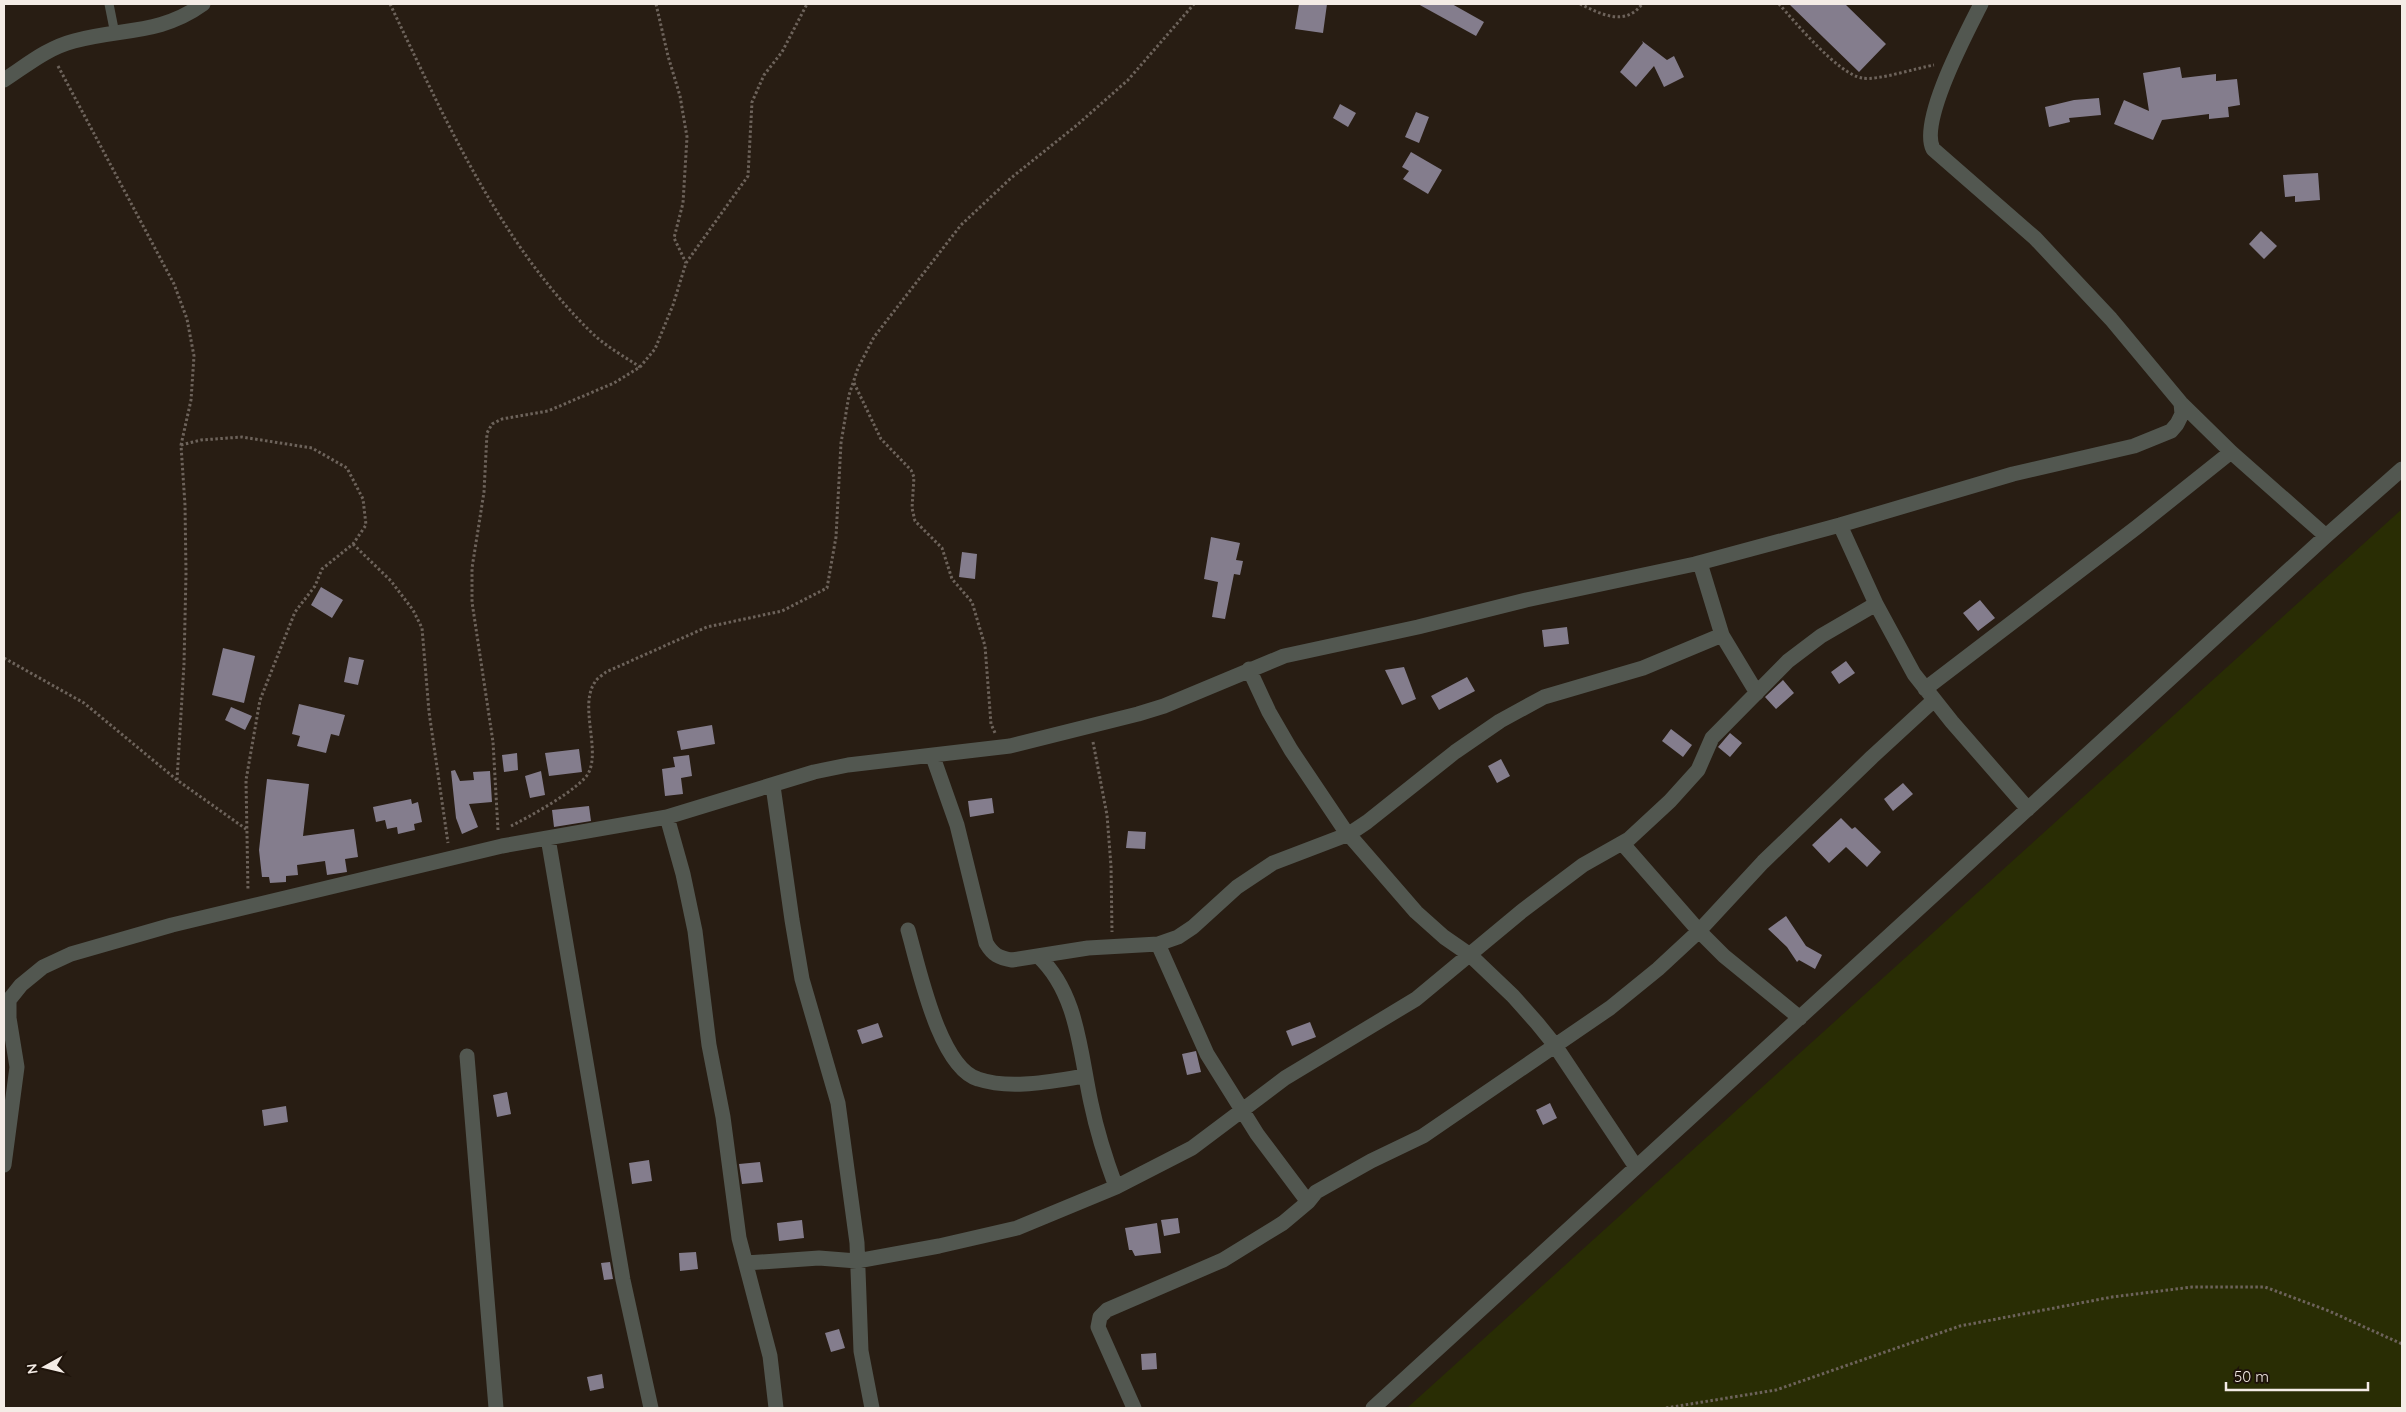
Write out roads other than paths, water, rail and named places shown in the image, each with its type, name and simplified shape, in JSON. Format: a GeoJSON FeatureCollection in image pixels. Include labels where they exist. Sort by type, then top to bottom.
{"type":"FeatureCollection","features":[{"type":"Feature","properties":{"kind":"street"},"geometry":{"type":"LineString","coordinates":[[4,80],[49,50],[75,41],[152,28],[190,13],[202,4]]}},
{"type":"Feature","properties":{"kind":"street"},"geometry":{"type":"LineString","coordinates":[[1981,4],[1952,61],[1931,122],[1930,140],[1933,149],[2035,238],[2111,319],[2181,403],[2231,452],[2326,536]]}},
{"type":"Feature","properties":{"kind":"street"},"geometry":{"type":"LineString","coordinates":[[4,1165],[17,1067],[9,1018],[9,1000],[21,985],[43,967],[71,954],[172,925],[450,858],[500,839],[548,838],[667,817],[814,772],[848,765],[1000,748],[1090,726],[1164,706],[1284,656],[1418,627],[1526,600],[1700,563],[1840,525],[2013,474],[2134,446],[2171,431],[2182,414],[2181,403]]}},
{"type":"Feature","properties":{"kind":"street"},"geometry":{"type":"LineString","coordinates":[[1134,1408],[1098,1326],[1100,1317],[1107,1310],[1223,1260],[1283,1223],[1308,1202],[1316,1192],[1355,1170],[1424,1136],[1554,1044],[1610,1008],[1658,969],[1699,931],[1763,862],[1872,757],[1930,694],[2231,452]]}},
{"type":"Feature","properties":{"kind":"street"},"geometry":{"type":"LineString","coordinates":[[1373,1408],[2326,536],[2402,469]]}},
{"type":"Feature","properties":{"kind":"street"},"geometry":{"type":"LineString","coordinates":[[1840,525],[1876,604],[1914,674],[2028,809]]}},
{"type":"Feature","properties":{"kind":"street"},"geometry":{"type":"LineString","coordinates":[[1700,563],[1722,635],[1757,693]]}},
{"type":"Feature","properties":{"kind":"street"},"geometry":{"type":"LineString","coordinates":[[746,1264],[819,1258],[857,1262],[1017,1228],[1116,1187],[1192,1148],[1243,1112],[1285,1078],[1416,999],[1522,910],[1584,865],[1622,843],[1670,801],[1698,770],[1712,738],[1788,661],[1821,636],[1876,604]]}},
{"type":"Feature","properties":{"kind":"street"},"geometry":{"type":"LineString","coordinates":[[933,757],[957,825],[986,943],[991,952],[1000,958],[1012,960],[1112,947],[1158,944],[1178,937],[1193,927],[1237,887],[1273,863],[1349,834],[1455,752],[1500,721],[1544,696],[1643,668],[1722,635]]}},
{"type":"Feature","properties":{"kind":"street"},"geometry":{"type":"LineString","coordinates":[[1249,669],[1268,712],[1291,750],[1349,834],[1416,912],[1444,937],[1470,955],[1513,996],[1554,1044],[1636,1167]]}},
{"type":"Feature","properties":{"kind":"street"},"geometry":{"type":"LineString","coordinates":[[773,786],[802,979],[838,1103],[857,1262],[861,1350],[872,1408]]}},
{"type":"Feature","properties":{"kind":"street"},"geometry":{"type":"LineString","coordinates":[[667,817],[684,874],[695,932],[709,1045],[723,1117],[731,1192],[746,1264],[770,1356],[776,1408]]}},
{"type":"Feature","properties":{"kind":"street"},"geometry":{"type":"LineString","coordinates":[[548,838],[623,1280],[651,1408]]}},
{"type":"Feature","properties":{"kind":"street"},"geometry":{"type":"LineString","coordinates":[[1622,843],[1699,931],[1724,956],[1800,1018]]}},
{"type":"Feature","properties":{"kind":"street"},"geometry":{"type":"LineString","coordinates":[[908,930],[936,1024],[948,1052],[963,1072],[978,1079],[1000,1083],[1024,1083],[1085,1076]]}},
{"type":"Feature","properties":{"kind":"street"},"geometry":{"type":"LineString","coordinates":[[1158,944],[1207,1054],[1272,1156],[1308,1202]]}},
{"type":"Feature","properties":{"kind":"street"},"geometry":{"type":"LineString","coordinates":[[1038,956],[1057,976],[1070,1003],[1100,1143],[1116,1187]]}},
{"type":"Feature","properties":{"kind":"street"},"geometry":{"type":"LineString","coordinates":[[467,1056],[496,1408]]}},
{"type":"Feature","properties":{"kind":"lane"},"geometry":{"type":"LineString","coordinates":[[109,4],[115,34]]}}]}
